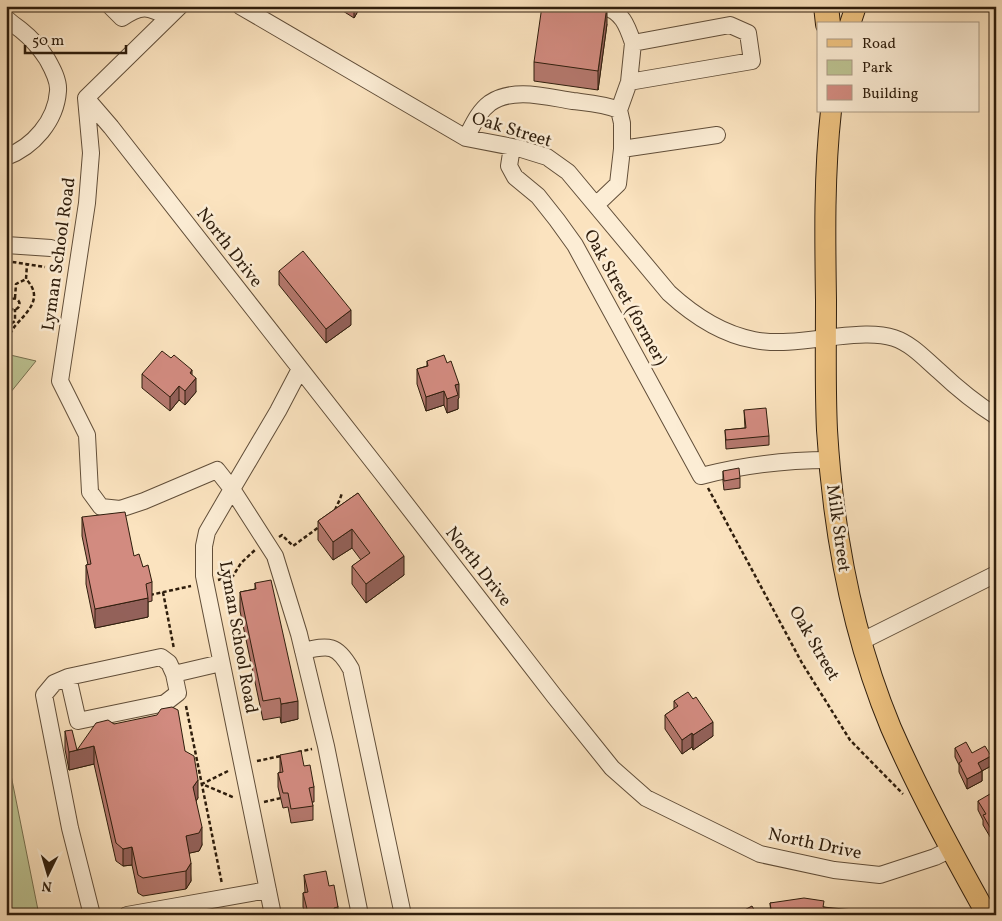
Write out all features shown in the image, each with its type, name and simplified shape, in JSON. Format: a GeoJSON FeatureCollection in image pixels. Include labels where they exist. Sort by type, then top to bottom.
{"type":"FeatureCollection","features":[{"type":"Feature","properties":{"kind":"highway"},"geometry":{"type":"LineString","coordinates":[[826,6],[828,22]]}},
{"type":"Feature","properties":{"kind":"main road"},"geometry":{"type":"LineString","coordinates":[[851,22],[856,6]]}},
{"type":"Feature","properties":{"kind":"main road","name":"Milk Street"},"geometry":{"type":"LineString","coordinates":[[831,112],[825,236],[825,338],[830,460],[840,550],[862,642],[891,727],[924,799],[987,915]]}},
{"type":"Feature","properties":{"kind":"street"},"geometry":{"type":"LineString","coordinates":[[110,6],[122,18],[134,9],[149,8],[174,12]]}},
{"type":"Feature","properties":{"kind":"street","name":"Oak Street"},"geometry":{"type":"LineString","coordinates":[[240,6],[466,138],[512,147],[547,157],[568,172],[668,293],[686,309],[706,322],[728,332],[754,340],[805,341],[850,336],[893,338],[915,349],[970,398],[996,416]]}},
{"type":"Feature","properties":{"kind":"street"},"geometry":{"type":"LineString","coordinates":[[596,205],[618,184],[623,130],[619,110],[629,82],[633,43],[625,21],[607,7]]}},
{"type":"Feature","properties":{"kind":"street"},"geometry":{"type":"LineString","coordinates":[[86,98],[174,12]]}},
{"type":"Feature","properties":{"kind":"street"},"geometry":{"type":"LineString","coordinates":[[6,18],[32,39],[46,58],[56,78],[58,91],[50,120],[38,136],[16,153],[6,157]]}},
{"type":"Feature","properties":{"kind":"street"},"geometry":{"type":"LineString","coordinates":[[629,82],[752,61],[748,33],[730,25],[633,43]]}},
{"type":"Feature","properties":{"kind":"street"},"geometry":{"type":"LineString","coordinates":[[466,138],[479,113],[502,97],[538,95],[603,105],[619,110]]}},
{"type":"Feature","properties":{"kind":"street","name":"North Drive"},"geometry":{"type":"LineString","coordinates":[[86,98],[111,127],[606,761],[646,798],[760,854],[834,870],[880,875],[935,857],[952,849]]}},
{"type":"Feature","properties":{"kind":"street","name":"Lyman School Road"},"geometry":{"type":"LineString","coordinates":[[86,98],[91,153],[87,203],[60,382],[87,435],[90,492],[101,507],[120,509],[217,470],[232,489],[207,532],[204,546],[204,576],[273,915]]}},
{"type":"Feature","properties":{"kind":"street"},"geometry":{"type":"LineString","coordinates":[[622,149],[717,135]]}},
{"type":"Feature","properties":{"kind":"street","name":"Oak Street (former)"},"geometry":{"type":"LineString","coordinates":[[512,147],[509,166],[514,176],[538,196],[575,244],[701,476]]}},
{"type":"Feature","properties":{"kind":"street"},"geometry":{"type":"LineString","coordinates":[[6,245],[51,248]]}},
{"type":"Feature","properties":{"kind":"street"},"geometry":{"type":"LineString","coordinates":[[300,369],[232,489],[275,556],[303,651],[326,746],[360,915]]}},
{"type":"Feature","properties":{"kind":"street"},"geometry":{"type":"LineString","coordinates":[[701,476],[749,466],[830,460]]}},
{"type":"Feature","properties":{"kind":"street"},"geometry":{"type":"LineString","coordinates":[[862,642],[996,574]]}},
{"type":"Feature","properties":{"kind":"street"},"geometry":{"type":"LineString","coordinates":[[303,651],[319,647],[332,647],[344,656],[351,668],[403,915]]}},
{"type":"Feature","properties":{"kind":"street"},"geometry":{"type":"LineString","coordinates":[[68,678],[78,721],[165,703],[178,693],[176,673],[169,663],[161,657],[68,678],[54,683],[44,695],[70,828],[92,915]]}},
{"type":"Feature","properties":{"kind":"street"},"geometry":{"type":"LineString","coordinates":[[176,673],[221,663]]}},
{"type":"Feature","properties":{"kind":"street"},"geometry":{"type":"LineString","coordinates":[[127,915],[268,890]]}},
{"type":"Feature","properties":{"kind":"path"},"geometry":{"type":"LineString","coordinates":[[6,262],[45,267]]}},
{"type":"Feature","properties":{"kind":"path"},"geometry":{"type":"LineString","coordinates":[[26,279],[28,264]]}},
{"type":"Feature","properties":{"kind":"path"},"geometry":{"type":"LineString","coordinates":[[6,327],[15,321],[15,309],[18,308],[20,303],[15,298],[16,284],[26,279]]}},
{"type":"Feature","properties":{"kind":"path"},"geometry":{"type":"LineString","coordinates":[[6,339],[27,314],[34,301],[34,291],[26,279]]}},
{"type":"Feature","properties":{"kind":"path"},"geometry":{"type":"LineString","coordinates":[[15,298],[11,299],[9,304],[12,309],[15,309]]}},
{"type":"Feature","properties":{"kind":"path","name":"Oak Street"},"geometry":{"type":"LineString","coordinates":[[701,476],[802,663],[850,740],[899,791],[915,800],[924,799]]}},
{"type":"Feature","properties":{"kind":"path"},"geometry":{"type":"LineString","coordinates":[[315,530],[318,534]]}},
{"type":"Feature","properties":{"kind":"path"},"geometry":{"type":"LineString","coordinates":[[217,572],[220,589]]}},
{"type":"Feature","properties":{"kind":"path"},"geometry":{"type":"LineString","coordinates":[[163,592],[176,673]]}},
{"type":"Feature","properties":{"kind":"path"},"geometry":{"type":"LineString","coordinates":[[185,700],[225,898]]}},
{"type":"Feature","properties":{"kind":"green space"},"geometry":{"type":"Polygon","coordinates":[[[6,354],[36,361],[6,398],[6,354]]]}},
{"type":"Feature","properties":{"kind":"green space"},"geometry":{"type":"Polygon","coordinates":[[[6,750],[39,915],[6,915],[6,750]]]}},
{"type":"Feature","properties":{"kind":"building"},"geometry":{"type":"Polygon","coordinates":[[[542,6],[607,6],[598,71],[534,62],[542,6]]]}},
{"type":"Feature","properties":{"kind":"building"},"geometry":{"type":"Polygon","coordinates":[[[303,251],[351,310],[326,329],[279,271],[303,251]]]}},
{"type":"Feature","properties":{"kind":"building"},"geometry":{"type":"Polygon","coordinates":[[[162,351],[171,358],[174,355],[192,370],[190,373],[196,378],[185,391],[179,386],[170,397],[142,374],[162,351]]]}},
{"type":"Feature","properties":{"kind":"building"},"geometry":{"type":"Polygon","coordinates":[[[444,355],[447,363],[451,361],[459,384],[455,385],[458,395],[447,399],[444,391],[426,397],[417,369],[428,366],[427,361],[444,355]]]}},
{"type":"Feature","properties":{"kind":"building"},"geometry":{"type":"Polygon","coordinates":[[[766,408],[769,436],[726,440],[725,430],[746,428],[744,410],[766,408]]]}},
{"type":"Feature","properties":{"kind":"building"},"geometry":{"type":"Polygon","coordinates":[[[739,468],[740,478],[724,481],[723,471],[739,468]]]}},
{"type":"Feature","properties":{"kind":"building"},"geometry":{"type":"Polygon","coordinates":[[[358,493],[404,556],[366,584],[352,566],[370,553],[352,529],[333,542],[318,521],[358,493]]]}},
{"type":"Feature","properties":{"kind":"building"},"geometry":{"type":"Polygon","coordinates":[[[125,512],[134,556],[139,554],[143,567],[148,565],[152,582],[146,584],[148,598],[95,609],[86,565],[91,564],[82,517],[125,512]]]}},
{"type":"Feature","properties":{"kind":"building"},"geometry":{"type":"Polygon","coordinates":[[[271,580],[298,701],[281,704],[280,698],[263,701],[240,592],[256,589],[255,583],[271,580]]]}},
{"type":"Feature","properties":{"kind":"building"},"geometry":{"type":"Polygon","coordinates":[[[688,692],[693,699],[696,697],[713,722],[682,740],[665,715],[678,706],[674,701],[688,692]]]}},
{"type":"Feature","properties":{"kind":"building"},"geometry":{"type":"Polygon","coordinates":[[[172,707],[178,710],[185,751],[194,756],[198,780],[193,787],[202,827],[199,833],[186,836],[191,863],[186,871],[143,878],[138,875],[132,847],[123,849],[116,843],[94,746],[69,752],[65,731],[72,730],[77,750],[96,723],[108,720],[114,724],[157,715],[161,709],[172,707]]]}},
{"type":"Feature","properties":{"kind":"building"},"geometry":{"type":"Polygon","coordinates":[[[966,742],[972,753],[985,746],[991,756],[978,763],[982,771],[967,779],[959,763],[962,761],[955,748],[966,742]]]}},
{"type":"Feature","properties":{"kind":"building"},"geometry":{"type":"Polygon","coordinates":[[[301,751],[304,766],[310,765],[314,787],[309,788],[313,806],[291,809],[288,793],[283,793],[278,773],[283,772],[280,755],[301,751]]]}},
{"type":"Feature","properties":{"kind":"building"},"geometry":{"type":"Polygon","coordinates":[[[990,794],[996,805],[996,829],[992,831],[983,815],[986,814],[978,801],[990,794]]]}},
{"type":"Feature","properties":{"kind":"building"},"geometry":{"type":"Polygon","coordinates":[[[326,871],[329,886],[334,885],[338,907],[334,908],[335,915],[313,915],[313,913],[308,913],[303,893],[308,892],[304,875],[326,871]]]}},
{"type":"Feature","properties":{"kind":"building"},"geometry":{"type":"Polygon","coordinates":[[[804,898],[824,901],[823,907],[854,910],[854,915],[810,915],[810,911],[772,915],[770,903],[804,898]]]}},
{"type":"Feature","properties":{"kind":"building"},"geometry":{"type":"Polygon","coordinates":[[[752,906],[757,915],[735,915],[752,906]]]}}]}
